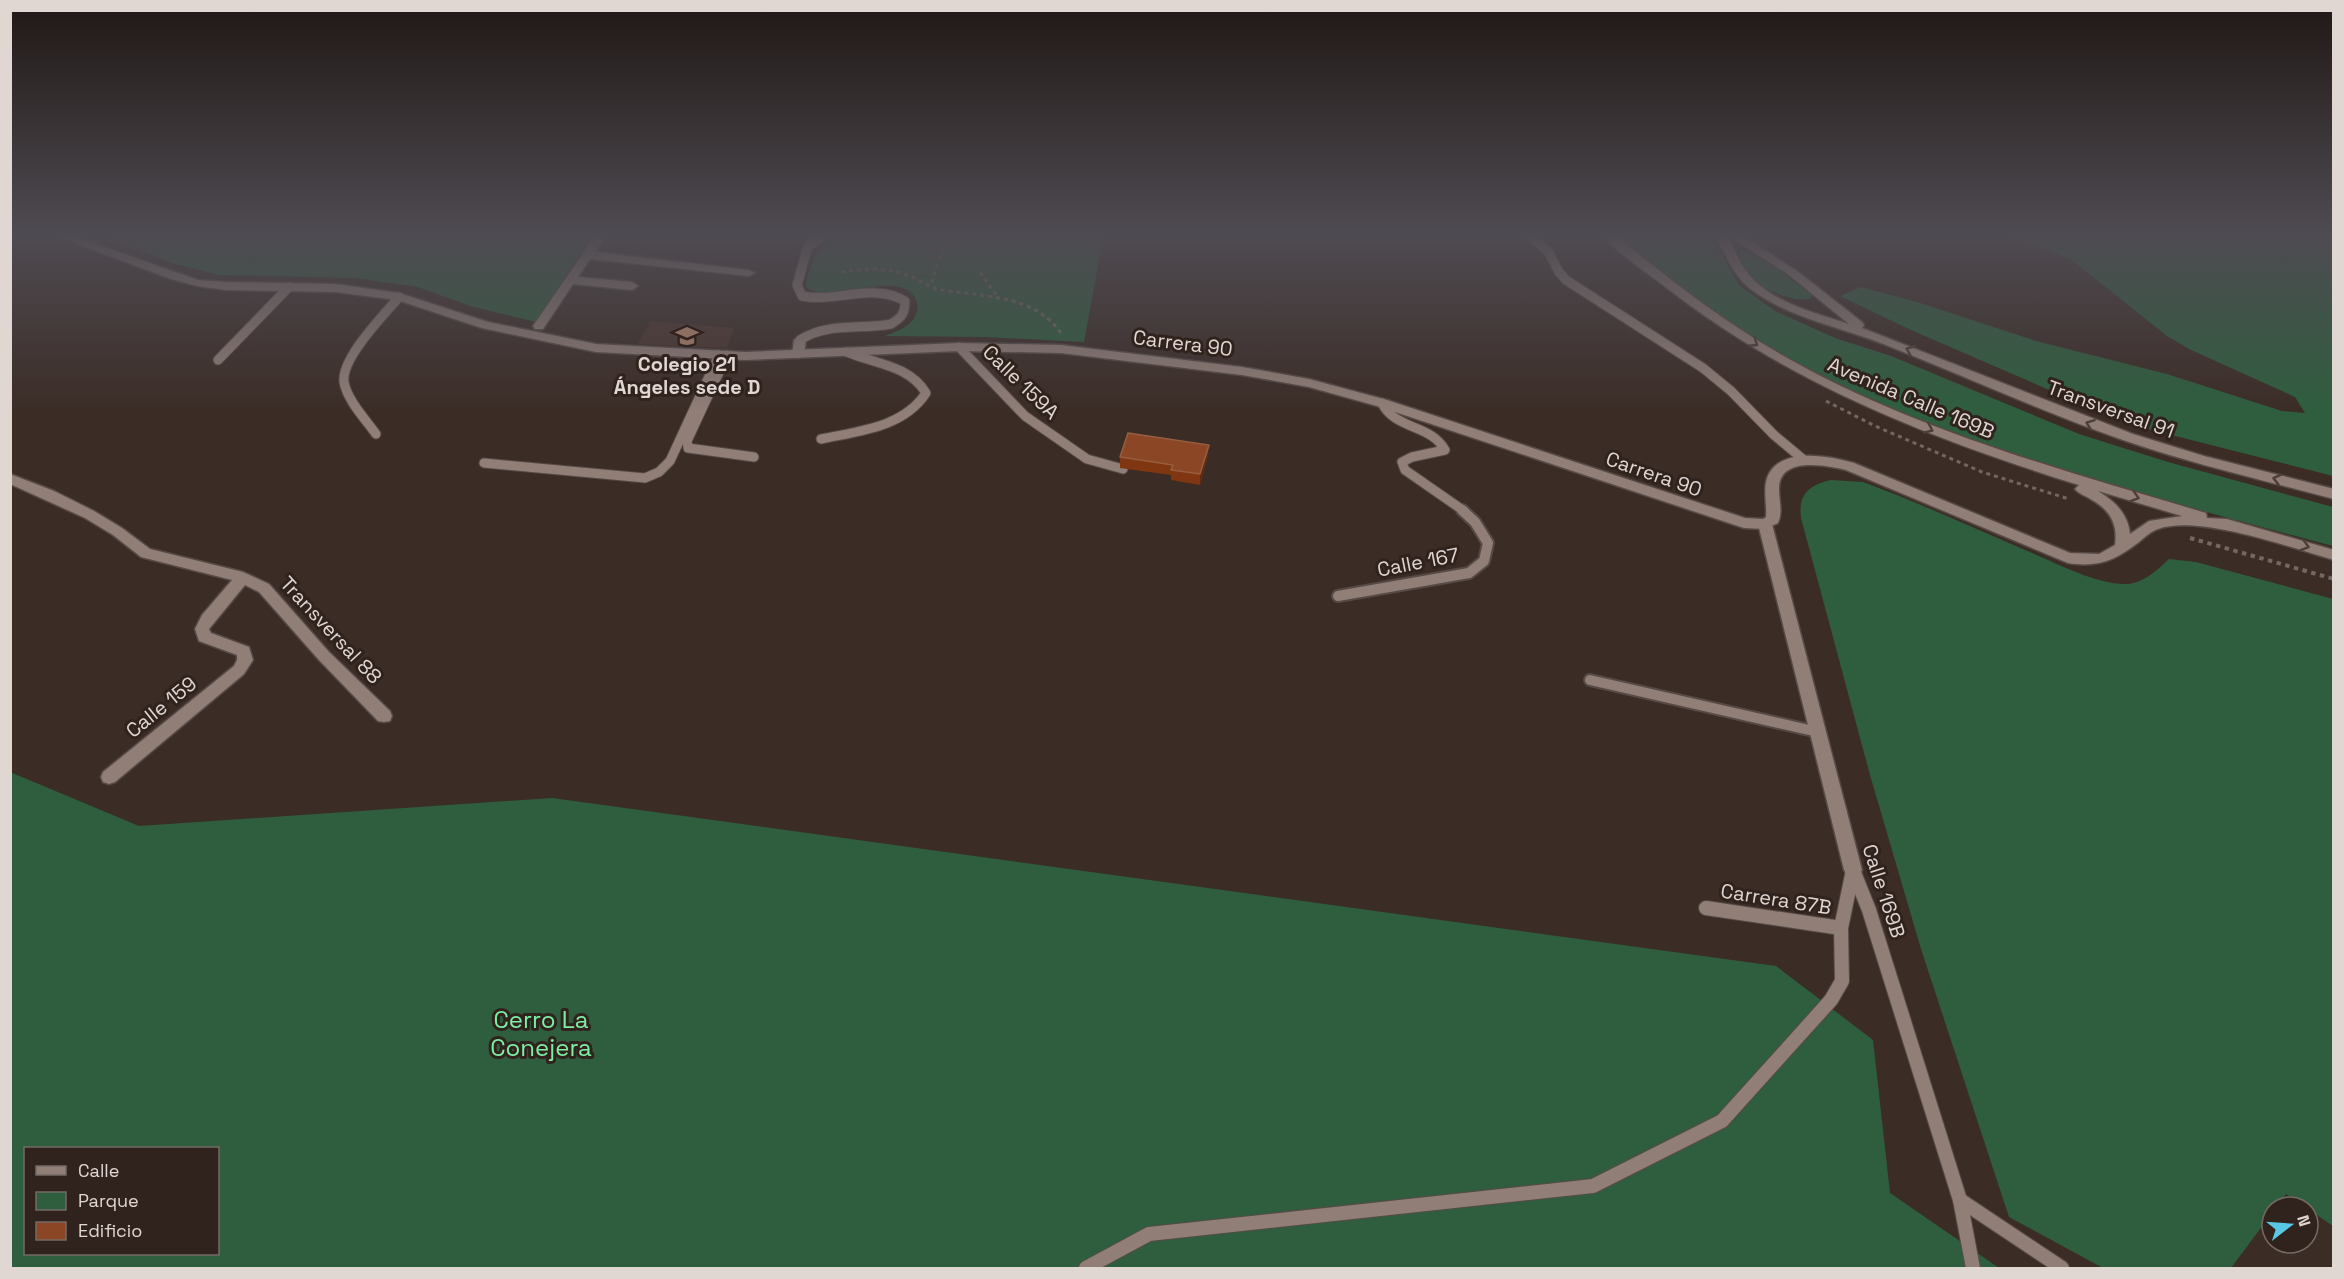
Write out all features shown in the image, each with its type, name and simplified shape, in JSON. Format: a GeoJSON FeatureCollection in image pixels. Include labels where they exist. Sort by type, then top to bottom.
{"type":"FeatureCollection","features":[{"type":"Feature","properties":{"kind":"street","name":"Carrera 90"},"geometry":{"type":"LineString","coordinates":[[368,293],[399,297],[486,325],[596,348],[723,355],[959,347],[1068,349],[1242,371],[1309,383],[1382,403],[1708,513],[1744,523],[1765,524]]}},
{"type":"Feature","properties":{"kind":"street"},"geometry":{"type":"LineString","coordinates":[[539,326],[561,293]]}},
{"type":"Feature","properties":{"kind":"street","name":"Avenida Calle 169B"},"geometry":{"type":"LineString","coordinates":[[1682,293],[1756,345],[1801,371],[1913,422],[2018,463],[2235,527]]}},
{"type":"Feature","properties":{"kind":"street","name":"Avenida Calle 169B"},"geometry":{"type":"LineString","coordinates":[[1765,293],[1800,311],[1882,339]]}},
{"type":"Feature","properties":{"kind":"street"},"geometry":{"type":"LineString","coordinates":[[1817,293],[1851,321],[1882,339]]}},
{"type":"Feature","properties":{"kind":"street","name":"Transversal 91"},"geometry":{"type":"LineString","coordinates":[[1882,339],[2063,414],[2127,437],[2334,494]]}},
{"type":"Feature","properties":{"kind":"street"},"geometry":{"type":"LineString","coordinates":[[798,354],[801,340]]}},
{"type":"Feature","properties":{"kind":"street"},"geometry":{"type":"LineString","coordinates":[[1765,524],[1773,519],[1775,510],[1774,478],[1785,466],[1804,460],[1820,460],[1849,466],[2068,558],[2081,561],[2103,560],[2122,549],[2152,525],[2165,522],[2235,527],[2334,555]]}},
{"type":"Feature","properties":{"kind":"street"},"geometry":{"type":"LineString","coordinates":[[2018,463],[2089,492],[2111,506],[2123,524],[2125,534],[2122,549]]}},
{"type":"Feature","properties":{"kind":"street","name":"Transversal 88"},"geometry":{"type":"LineString","coordinates":[[10,479],[99,519],[118,531],[132,547],[146,553],[243,577],[264,588],[324,656],[384,716]]}},
{"type":"Feature","properties":{"kind":"street","name":"Calle 169B"},"geometry":{"type":"LineString","coordinates":[[1765,524],[1853,870]]}},
{"type":"Feature","properties":{"kind":"street","name":"Calle 159"},"geometry":{"type":"LineString","coordinates":[[109,777],[239,670],[245,660],[244,651],[204,638],[202,629],[243,577]]}},
{"type":"Feature","properties":{"kind":"lane"},"geometry":{"type":"LineString","coordinates":[[219,360],[284,293]]}},
{"type":"Feature","properties":{"kind":"lane"},"geometry":{"type":"LineString","coordinates":[[800,293],[802,296],[815,300],[828,300],[872,293]]}},
{"type":"Feature","properties":{"kind":"lane"},"geometry":{"type":"LineString","coordinates":[[801,340],[813,331],[886,324],[900,319],[905,310],[905,301],[890,293]]}},
{"type":"Feature","properties":{"kind":"lane"},"geometry":{"type":"LineString","coordinates":[[1586,293],[1703,368],[1731,391],[1774,435],[1804,460]]}},
{"type":"Feature","properties":{"kind":"lane"},"geometry":{"type":"LineString","coordinates":[[376,434],[344,381],[345,371],[354,355],[399,297]]}},
{"type":"Feature","properties":{"kind":"lane","name":"Calle 159A"},"geometry":{"type":"LineString","coordinates":[[959,347],[1025,416],[1087,459],[1123,470]]}},
{"type":"Feature","properties":{"kind":"lane"},"geometry":{"type":"LineString","coordinates":[[821,440],[885,424],[910,414],[922,403],[926,393],[922,383],[910,375],[847,352]]}},
{"type":"Feature","properties":{"kind":"lane"},"geometry":{"type":"LineString","coordinates":[[723,355],[687,441],[688,448],[754,457]]}},
{"type":"Feature","properties":{"kind":"lane"},"geometry":{"type":"LineString","coordinates":[[484,463],[645,478],[659,472],[670,460],[723,355]]}},
{"type":"Feature","properties":{"kind":"lane","name":"Calle 167"},"geometry":{"type":"LineString","coordinates":[[1338,596],[1469,573],[1484,561],[1488,546],[1483,531],[1470,517],[1405,470],[1402,462],[1407,458],[1438,455],[1445,450],[1443,444],[1436,438],[1391,418],[1384,411],[1382,403]]}},
{"type":"Feature","properties":{"kind":"lane"},"geometry":{"type":"LineString","coordinates":[[1590,680],[1818,732]]}},
{"type":"Feature","properties":{"kind":"lane"},"geometry":{"type":"LineString","coordinates":[[1086,1269],[1149,1234],[1593,1185],[1722,1121],[1831,1000],[1842,981],[1841,928],[1853,870]]}},
{"type":"Feature","properties":{"kind":"lane","name":"Calle 169B"},"geometry":{"type":"LineString","coordinates":[[1853,870],[1869,910],[1960,1200],[1973,1269]]}},
{"type":"Feature","properties":{"kind":"lane","name":"Carrera 87B"},"geometry":{"type":"LineString","coordinates":[[1706,908],[1841,928]]}},
{"type":"Feature","properties":{"kind":"lane"},"geometry":{"type":"LineString","coordinates":[[1960,1200],[2062,1269]]}},
{"type":"Feature","properties":{"kind":"path"},"geometry":{"type":"LineString","coordinates":[[957,293],[1039,309],[1058,324],[1068,349]]}},
{"type":"Feature","properties":{"kind":"path"},"geometry":{"type":"LineString","coordinates":[[994,293],[999,300]]}},
{"type":"Feature","properties":{"kind":"path"},"geometry":{"type":"LineString","coordinates":[[2190,538],[2334,579]]}},
{"type":"Feature","properties":{"kind":"shaded area","name":"Colegio 21 Ángeles sede D"},"geometry":{"type":"Polygon","coordinates":[[[650,321],[734,328],[727,348],[638,344],[650,321]]]}},
{"type":"Feature","properties":{"kind":"green space"},"geometry":{"type":"Polygon","coordinates":[[[434,293],[555,293],[536,322],[470,306],[434,293]]]}},
{"type":"Feature","properties":{"kind":"green space"},"geometry":{"type":"Polygon","coordinates":[[[912,293],[1093,293],[1084,342],[985,337],[885,336],[903,328],[914,318],[918,305],[912,293]]]}},
{"type":"Feature","properties":{"kind":"green space"},"geometry":{"type":"Polygon","coordinates":[[[1686,293],[1750,293],[1775,311],[1835,338],[1891,356],[2079,434],[2168,462],[2333,507],[2333,546],[2072,476],[1927,427],[1825,382],[1748,336],[1686,293]]]}},
{"type":"Feature","properties":{"kind":"green space"},"geometry":{"type":"Polygon","coordinates":[[[1776,293],[1809,293],[1812,295],[1810,299],[1788,297],[1776,293]]]}},
{"type":"Feature","properties":{"kind":"green space"},"geometry":{"type":"Polygon","coordinates":[[[1848,293],[1882,293],[2036,341],[2167,374],[2282,411],[2305,413],[2295,397],[2189,349],[2167,336],[2113,293],[2333,293],[2333,476],[2128,424],[1911,330],[1840,296],[1848,293]]]}},
{"type":"Feature","properties":{"kind":"green space"},"geometry":{"type":"Polygon","coordinates":[[[1831,480],[1863,482],[1927,507],[2066,568],[2104,581],[2127,584],[2139,581],[2169,559],[2196,562],[2333,599],[2333,1226],[2320,1217],[2320,1195],[2260,1195],[2260,1229],[2231,1268],[2103,1268],[2009,1217],[1921,949],[1870,775],[1801,518],[1803,497],[1817,485],[1831,480]]]}},
{"type":"Feature","properties":{"kind":"green space","name":"Cerro La Conejera"},"geometry":{"type":"Polygon","coordinates":[[[10,772],[139,826],[552,798],[1776,966],[1873,1040],[1890,1193],[1999,1268],[11,1268],[10,772]]]}},
{"type":"Feature","properties":{"kind":"building"},"geometry":{"type":"Polygon","coordinates":[[[1128,433],[1209,445],[1200,474],[1171,470],[1173,465],[1120,457],[1128,433]]]}},
{"type":"Feature","properties":{"kind":"place","name":"Colegio 21 Ángeles sede D"},"geometry":{"type":"Point","coordinates":[687,336]}}]}
